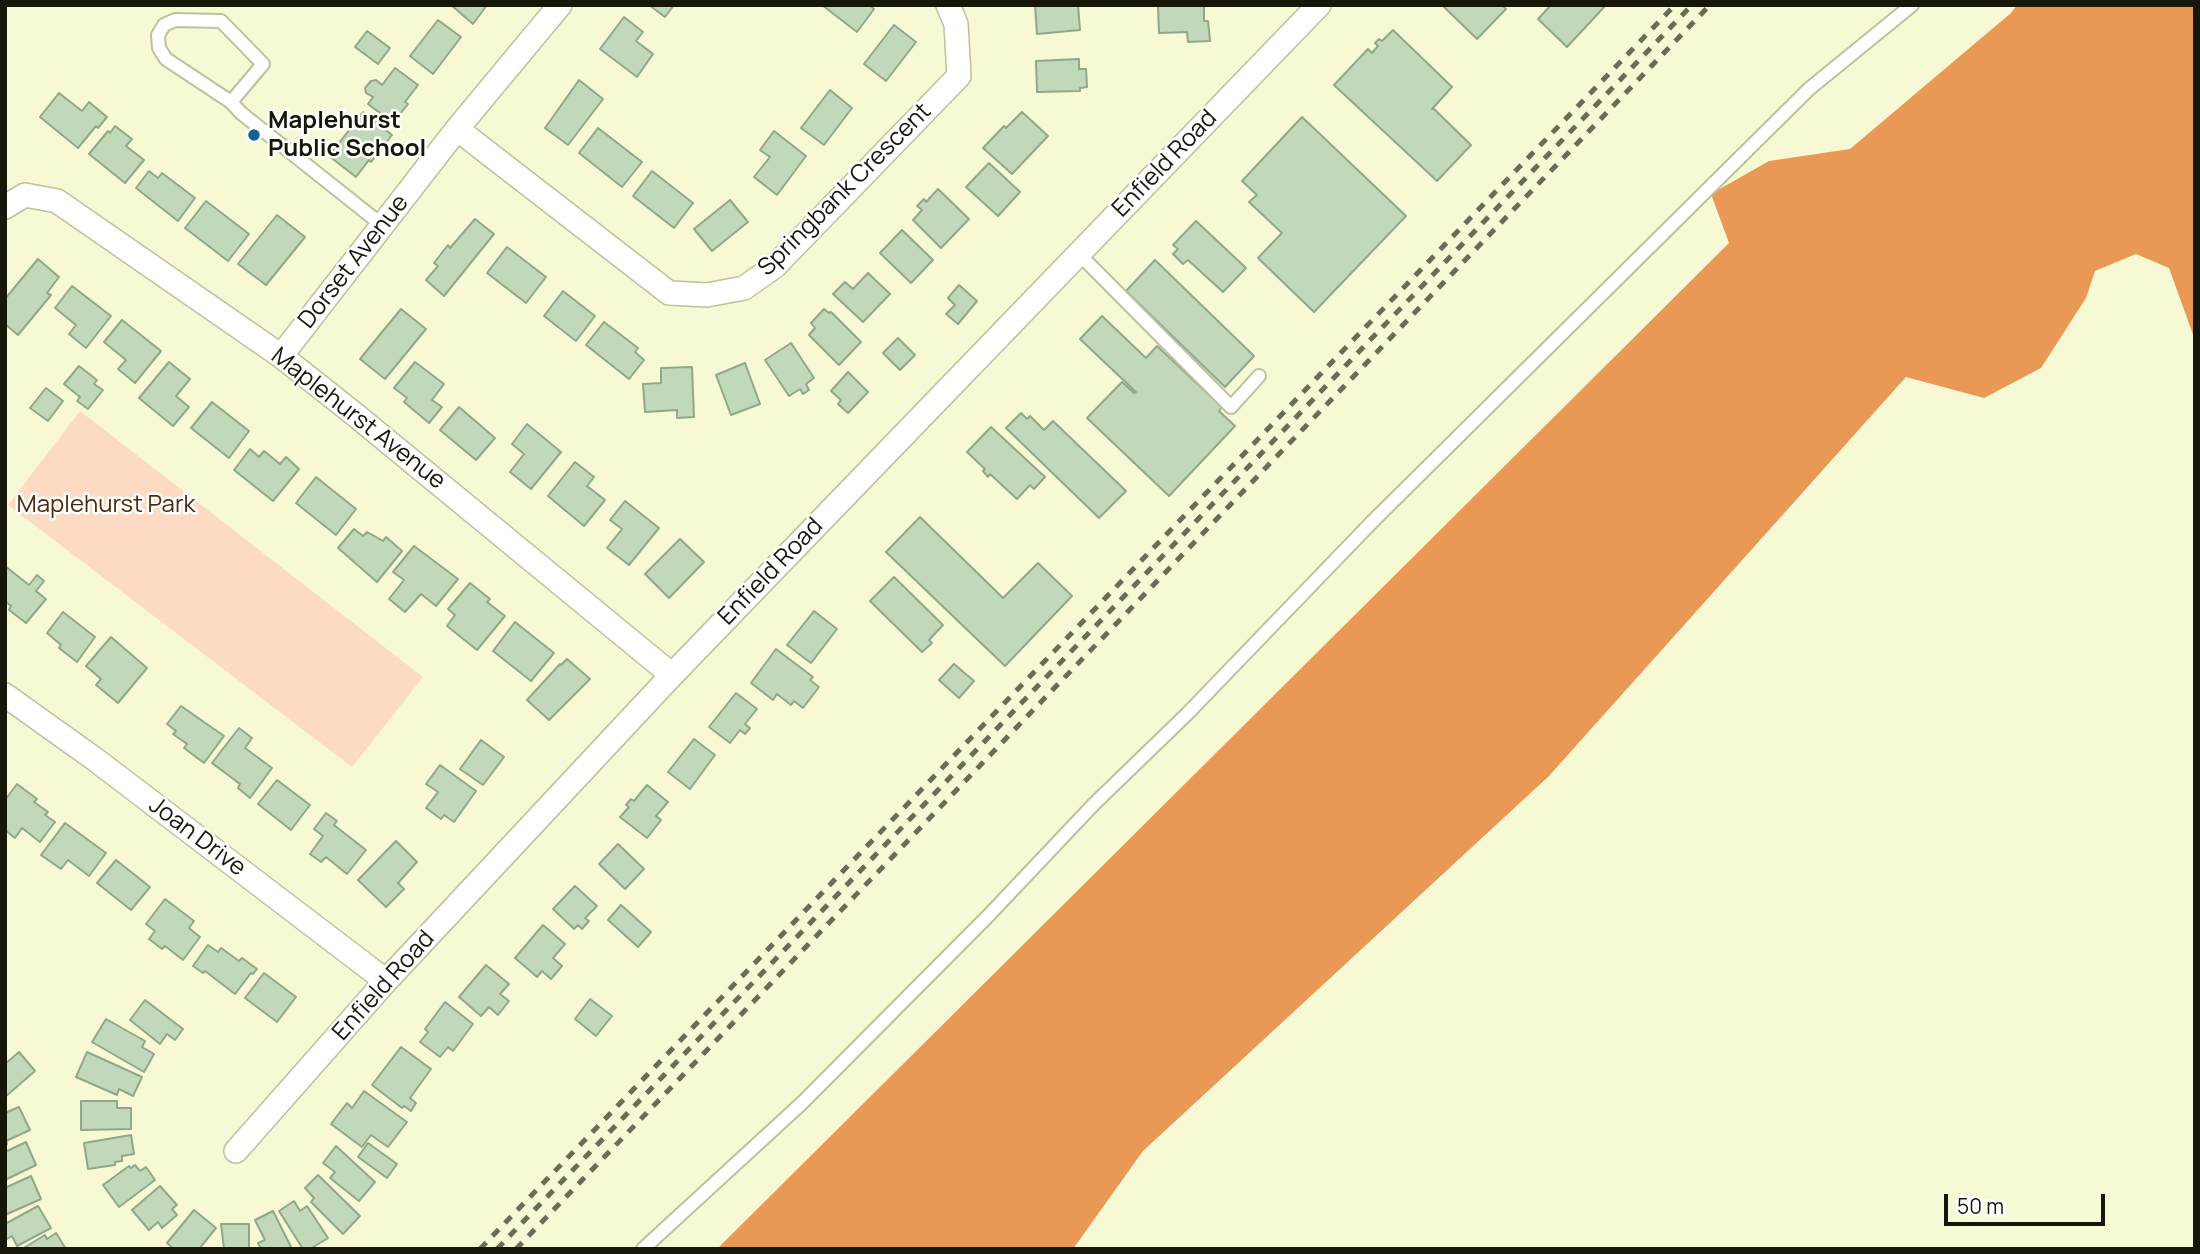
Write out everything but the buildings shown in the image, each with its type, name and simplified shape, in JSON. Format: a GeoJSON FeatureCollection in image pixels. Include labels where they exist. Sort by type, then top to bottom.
{"type":"FeatureCollection","features":[{"type":"Feature","properties":{"kind":"street","name":"Dorset Avenue"},"geometry":{"type":"LineString","coordinates":[[281,356],[457,129],[560,5]]}},
{"type":"Feature","properties":{"kind":"street","name":"Springbank Crescent"},"geometry":{"type":"LineString","coordinates":[[457,129],[669,293],[707,295],[744,288],[775,266],[959,76],[956,24],[948,5]]}},
{"type":"Feature","properties":{"kind":"street","name":"Enfield Road"},"geometry":{"type":"LineString","coordinates":[[236,1151],[386,981],[672,675],[1079,254],[1308,9]]}},
{"type":"Feature","properties":{"kind":"street","name":"Maplehurst Avenue"},"geometry":{"type":"LineString","coordinates":[[5,207],[25,195],[57,201],[281,356],[672,675]]}},
{"type":"Feature","properties":{"kind":"street","name":"Joan Drive"},"geometry":{"type":"LineString","coordinates":[[5,695],[96,760],[386,981]]}},
{"type":"Feature","properties":{"kind":"lane"},"geometry":{"type":"LineString","coordinates":[[643,1249],[802,1103],[989,915],[1094,804],[1187,714],[1372,522],[1809,89],[1912,5]]}},
{"type":"Feature","properties":{"kind":"lane"},"geometry":{"type":"LineString","coordinates":[[231,102],[263,64],[221,21],[175,20],[164,25],[158,36],[159,48],[166,59],[231,102],[241,113],[382,225]]}},
{"type":"Feature","properties":{"kind":"lane"},"geometry":{"type":"LineString","coordinates":[[1079,254],[1231,407],[1259,376]]}},
{"type":"Feature","properties":{"kind":"green space","name":"Maplehurst Park"},"geometry":{"type":"Polygon","coordinates":[[[80,411],[423,677],[352,767],[8,505],[80,411]]]}},
{"type":"Feature","properties":{"kind":"shaded area"},"geometry":{"type":"Polygon","coordinates":[[[2017,5],[2195,5],[2195,340],[2169,268],[2136,254],[2095,271],[2086,298],[2041,368],[1984,398],[1906,377],[1549,776],[1143,1151],[1073,1249],[717,1249],[1729,243],[1711,194],[1769,161],[1850,149],[2011,13],[2017,5]]]}},
{"type":"Feature","properties":{"kind":"railway"},"geometry":{"type":"LineString","coordinates":[[480,1249],[1675,5]]}},
{"type":"Feature","properties":{"kind":"railway"},"geometry":{"type":"LineString","coordinates":[[497,1249],[1692,5]]}},
{"type":"Feature","properties":{"kind":"railway"},"geometry":{"type":"LineString","coordinates":[[516,1249],[1710,5]]}},
{"type":"Feature","properties":{"kind":"place","name":"Maplehurst Public School"},"geometry":{"type":"Point","coordinates":[254,135]}}]}
